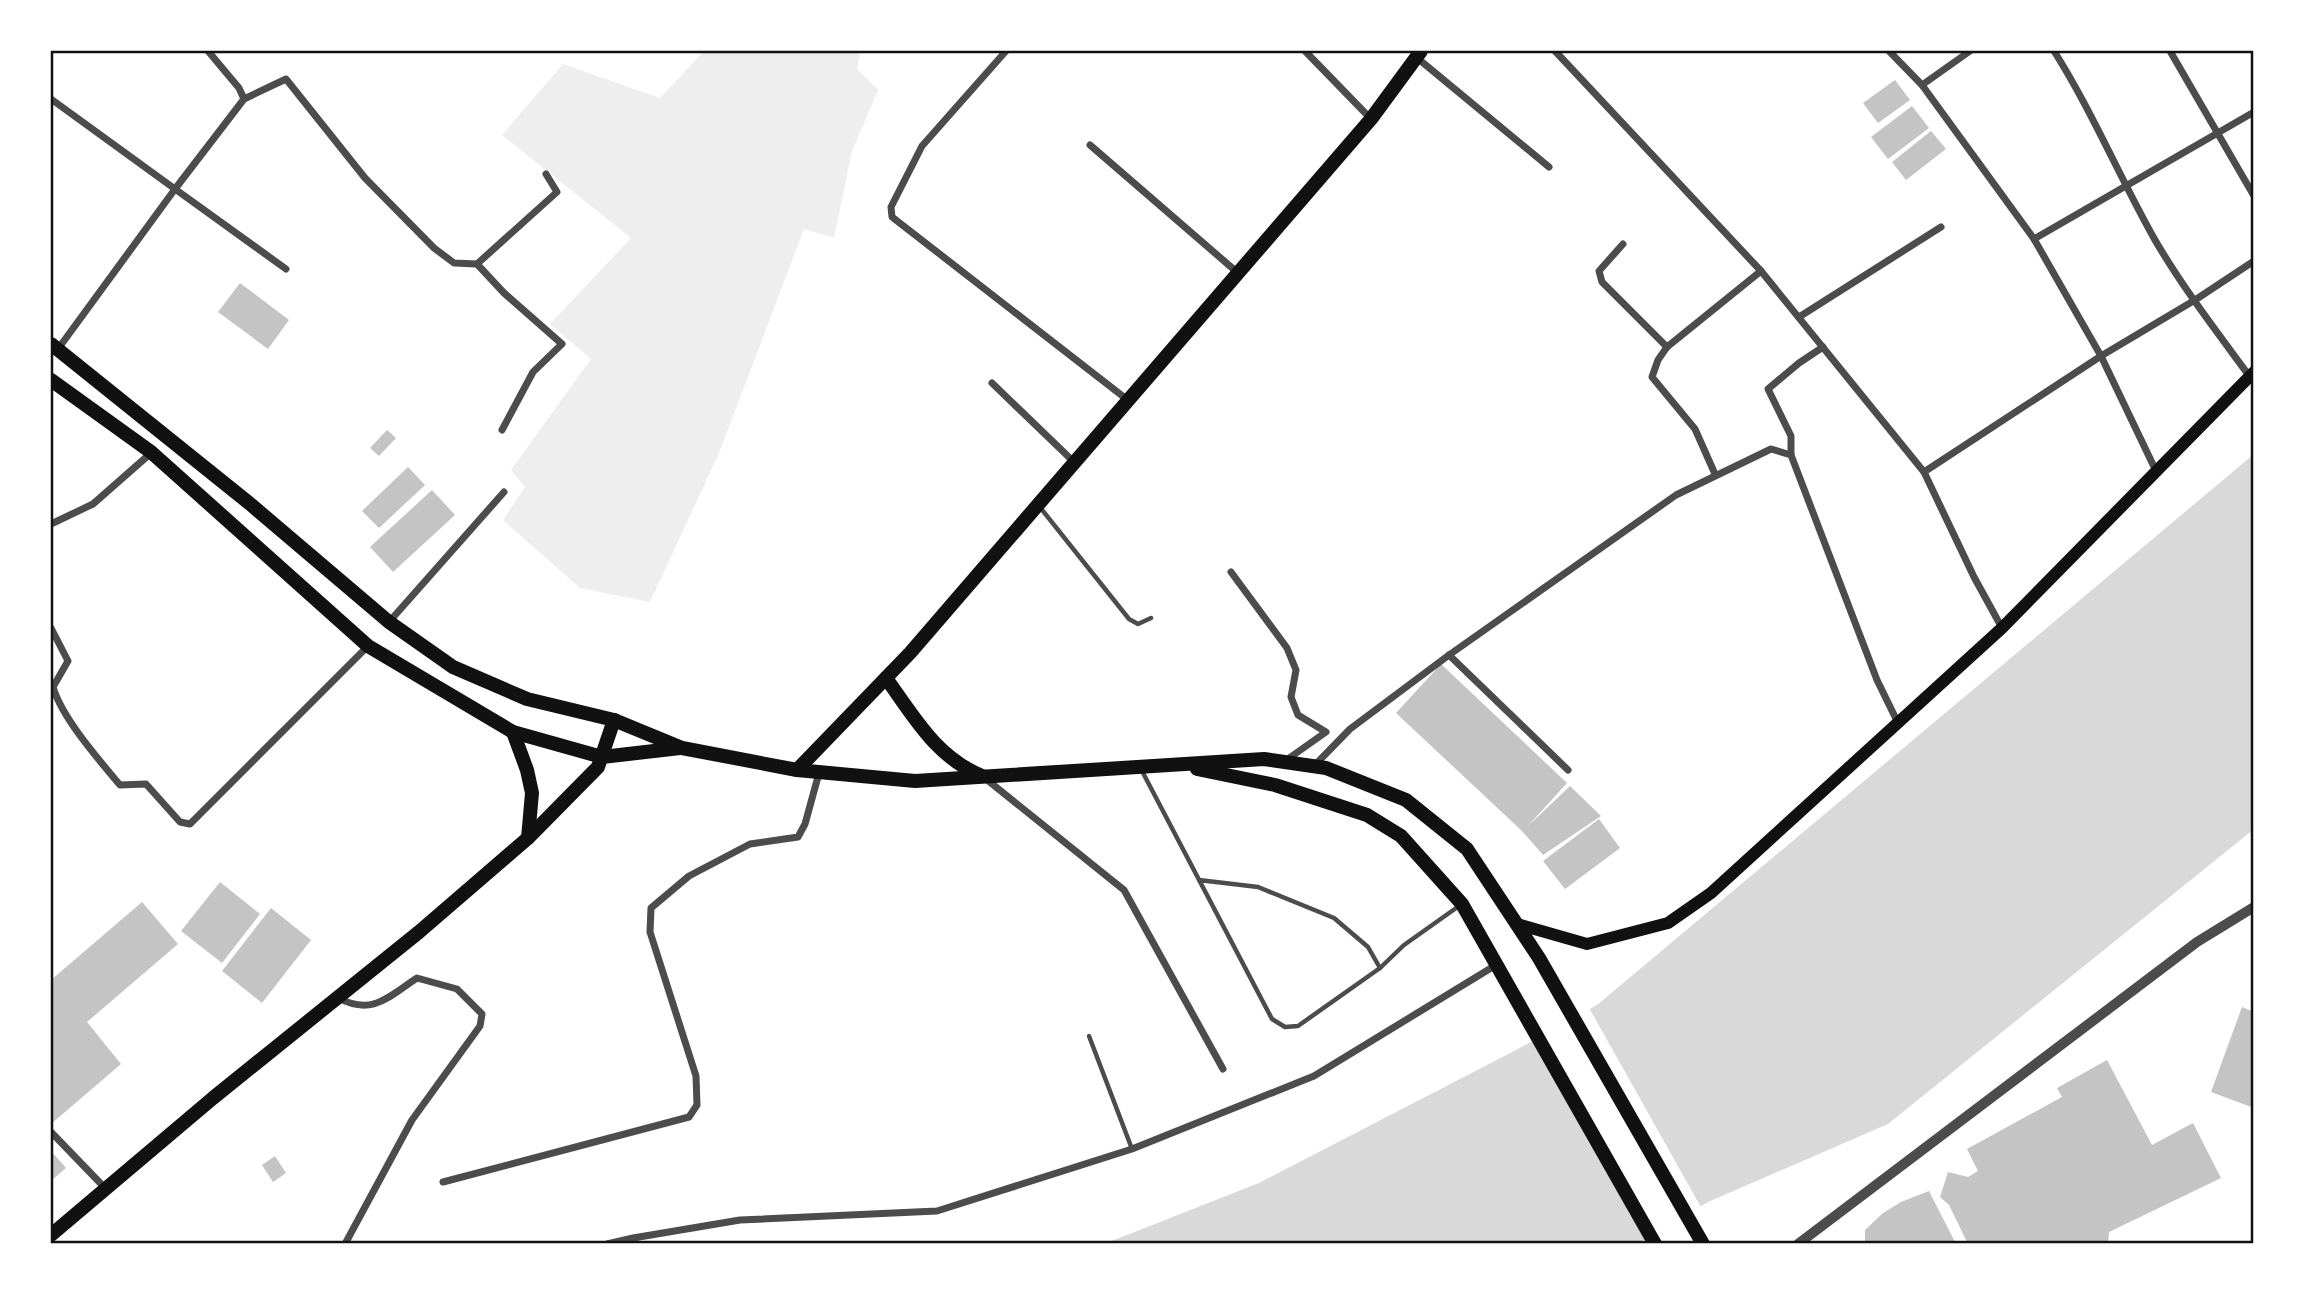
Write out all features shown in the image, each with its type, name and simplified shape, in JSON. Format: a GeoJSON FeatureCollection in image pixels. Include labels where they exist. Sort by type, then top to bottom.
{"type":"FeatureCollection","features":[{"type":"Feature","properties":{"kind":"main road"},"geometry":{"type":"LineString","coordinates":[[797,770],[910,653],[1038,506],[1371,119],[1418,54]]}},
{"type":"Feature","properties":{"kind":"main road"},"geometry":{"type":"LineString","coordinates":[[55,346],[249,503],[389,622],[453,667],[527,699],[614,720],[682,748],[797,770],[915,781],[1264,759],[1326,768],[1406,800],[1467,849],[1539,958],[1703,1244]]}},
{"type":"Feature","properties":{"kind":"main road"},"geometry":{"type":"LineString","coordinates":[[1517,924],[1587,944],[1668,923],[1711,893],[2002,628],[2252,375]]}},
{"type":"Feature","properties":{"kind":"main road"},"geometry":{"type":"LineString","coordinates":[[51,380],[151,452],[368,646],[513,732],[603,757],[682,748]]}},
{"type":"Feature","properties":{"kind":"main road"},"geometry":{"type":"LineString","coordinates":[[230,523],[249,503]]}},
{"type":"Feature","properties":{"kind":"main road"},"geometry":{"type":"LineString","coordinates":[[886,678],[934,746],[969,771],[983,777]]}},
{"type":"Feature","properties":{"kind":"main road"},"geometry":{"type":"LineString","coordinates":[[51,1235],[419,932],[528,838],[598,767],[614,720]]}},
{"type":"Feature","properties":{"kind":"main road"},"geometry":{"type":"LineString","coordinates":[[513,732],[532,793],[528,838]]}},
{"type":"Feature","properties":{"kind":"main road"},"geometry":{"type":"LineString","coordinates":[[1179,766],[1275,785],[1367,815],[1401,836],[1462,904],[1655,1244]]}},
{"type":"Feature","properties":{"kind":"street"},"geometry":{"type":"LineString","coordinates":[[208,51],[239,88],[243,100]]}},
{"type":"Feature","properties":{"kind":"street"},"geometry":{"type":"LineString","coordinates":[[1006,51],[922,146],[891,207],[892,217],[1129,401]]}},
{"type":"Feature","properties":{"kind":"street"},"geometry":{"type":"LineString","coordinates":[[1305,51],[1371,119]]}},
{"type":"Feature","properties":{"kind":"street"},"geometry":{"type":"LineString","coordinates":[[1555,51],[1761,271],[1924,472],[2002,628]]}},
{"type":"Feature","properties":{"kind":"street"},"geometry":{"type":"LineString","coordinates":[[1889,51],[1922,85],[2034,239],[2101,356],[2157,472]]}},
{"type":"Feature","properties":{"kind":"street"},"geometry":{"type":"LineString","coordinates":[[1922,85],[1970,51]]}},
{"type":"Feature","properties":{"kind":"street"},"geometry":{"type":"LineString","coordinates":[[2054,51],[2128,184],[2155,239],[2194,300],[2252,375]]}},
{"type":"Feature","properties":{"kind":"street"},"geometry":{"type":"LineString","coordinates":[[2170,51],[2254,196]]}},
{"type":"Feature","properties":{"kind":"street"},"geometry":{"type":"LineString","coordinates":[[1418,54],[1549,167]]}},
{"type":"Feature","properties":{"kind":"street"},"geometry":{"type":"LineString","coordinates":[[55,346],[243,100],[252,93],[286,79],[365,178],[434,248],[454,263],[477,264],[557,192],[546,174]]}},
{"type":"Feature","properties":{"kind":"street"},"geometry":{"type":"LineString","coordinates":[[51,99],[286,269]]}},
{"type":"Feature","properties":{"kind":"street"},"geometry":{"type":"LineString","coordinates":[[2034,239],[2254,112]]}},
{"type":"Feature","properties":{"kind":"street"},"geometry":{"type":"LineString","coordinates":[[1090,145],[1238,274]]}},
{"type":"Feature","properties":{"kind":"street"},"geometry":{"type":"LineString","coordinates":[[1799,317],[1941,227]]}},
{"type":"Feature","properties":{"kind":"street"},"geometry":{"type":"LineString","coordinates":[[1623,244],[1599,271],[1602,282],[1667,347]]}},
{"type":"Feature","properties":{"kind":"street"},"geometry":{"type":"LineString","coordinates":[[1924,472],[2101,356],[2254,261]]}},
{"type":"Feature","properties":{"kind":"street"},"geometry":{"type":"LineString","coordinates":[[477,264],[504,293],[562,344],[533,372],[502,430]]}},
{"type":"Feature","properties":{"kind":"street"},"geometry":{"type":"LineString","coordinates":[[1715,474],[1695,429],[1652,377],[1658,360],[1667,347],[1761,271]]}},
{"type":"Feature","properties":{"kind":"street"},"geometry":{"type":"LineString","coordinates":[[1823,347],[1768,389],[1791,436],[1791,455],[1877,680],[1899,724]]}},
{"type":"Feature","properties":{"kind":"street"},"geometry":{"type":"LineString","coordinates":[[992,383],[1075,463]]}},
{"type":"Feature","properties":{"kind":"street"},"geometry":{"type":"LineString","coordinates":[[1313,766],[1350,729],[1448,654],[1675,495],[1771,449],[1791,455]]}},
{"type":"Feature","properties":{"kind":"street"},"geometry":{"type":"LineString","coordinates":[[51,524],[93,504],[151,452]]}},
{"type":"Feature","properties":{"kind":"street"},"geometry":{"type":"LineString","coordinates":[[389,622],[504,492]]}},
{"type":"Feature","properties":{"kind":"street"},"geometry":{"type":"LineString","coordinates":[[1231,572],[1287,648],[1296,670],[1291,697],[1298,715],[1326,732],[1283,762]]}},
{"type":"Feature","properties":{"kind":"street"},"geometry":{"type":"LineString","coordinates":[[51,628],[68,661],[53,687],[57,700],[93,751],[120,785],[146,784],[180,822],[190,824],[368,646]]}},
{"type":"Feature","properties":{"kind":"street"},"geometry":{"type":"LineString","coordinates":[[1448,654],[1568,770]]}},
{"type":"Feature","properties":{"kind":"street"},"geometry":{"type":"LineString","coordinates":[[443,1182],[689,1117],[697,1105],[696,1076],[650,932],[651,908],[689,876],[750,844],[798,836],[805,824],[819,772]]}},
{"type":"Feature","properties":{"kind":"street"},"geometry":{"type":"LineString","coordinates":[[983,777],[1124,890],[1223,1069]]}},
{"type":"Feature","properties":{"kind":"street"},"geometry":{"type":"LineString","coordinates":[[1798,1244],[2197,942],[2254,907]]}},
{"type":"Feature","properties":{"kind":"street"},"geometry":{"type":"LineString","coordinates":[[607,1244],[740,1220],[936,1211],[1132,1149],[1314,1076],[1500,972]]}},
{"type":"Feature","properties":{"kind":"street"},"geometry":{"type":"LineString","coordinates":[[337,998],[349,1004],[374,1006],[417,978],[457,989],[482,1014],[480,1026],[412,1121],[345,1244]]}},
{"type":"Feature","properties":{"kind":"street"},"geometry":{"type":"LineString","coordinates":[[51,1132],[105,1188]]}},
{"type":"Feature","properties":{"kind":"lane"},"geometry":{"type":"LineString","coordinates":[[1038,506],[1129,620],[1138,624],[1151,618]]}},
{"type":"Feature","properties":{"kind":"lane"},"geometry":{"type":"LineString","coordinates":[[1140,767],[1272,1019],[1285,1027],[1298,1026],[1380,968],[1404,945],[1462,904]]}},
{"type":"Feature","properties":{"kind":"lane"},"geometry":{"type":"LineString","coordinates":[[1199,880],[1258,887],[1334,918],[1368,947],[1380,968]]}},
{"type":"Feature","properties":{"kind":"lane"},"geometry":{"type":"LineString","coordinates":[[1089,1036],[1132,1149]]}},
{"type":"Feature","properties":{"kind":"shaded area"},"geometry":{"type":"Polygon","coordinates":[[[704,51],[860,51],[857,69],[878,90],[852,151],[834,238],[804,229],[719,453],[650,602],[580,588],[503,520],[525,487],[511,470],[591,359],[550,324],[631,238],[502,135],[563,64],[660,98],[704,51]]]}},
{"type":"Feature","properties":{"kind":"shaded area"},"geometry":{"type":"Polygon","coordinates":[[[2254,454],[2254,829],[1888,1124],[1708,1202],[1637,1244],[1104,1244],[1259,1183],[1518,1049],[1597,1005],[2254,454]]]}},
{"type":"Feature","properties":{"kind":"pier"},"geometry":{"type":"Polygon","coordinates":[[[1588,1006],[1702,1209],[1647,1243],[1532,1037],[1588,1006]]]}},
{"type":"Feature","properties":{"kind":"building"},"geometry":{"type":"Polygon","coordinates":[[[1895,80],[1910,100],[1878,123],[1863,103],[1895,80]]]}},
{"type":"Feature","properties":{"kind":"building"},"geometry":{"type":"Polygon","coordinates":[[[1912,106],[1929,128],[1888,159],[1871,137],[1912,106]]]}},
{"type":"Feature","properties":{"kind":"building"},"geometry":{"type":"Polygon","coordinates":[[[1931,131],[1946,149],[1906,180],[1892,162],[1931,131]]]}},
{"type":"Feature","properties":{"kind":"building"},"geometry":{"type":"Polygon","coordinates":[[[240,283],[289,320],[268,349],[218,312],[240,283]]]}},
{"type":"Feature","properties":{"kind":"building"},"geometry":{"type":"Polygon","coordinates":[[[387,430],[396,438],[379,456],[370,448],[387,430]]]}},
{"type":"Feature","properties":{"kind":"building"},"geometry":{"type":"Polygon","coordinates":[[[408,467],[425,485],[379,528],[362,511],[408,467]]]}},
{"type":"Feature","properties":{"kind":"building"},"geometry":{"type":"Polygon","coordinates":[[[432,490],[455,515],[393,572],[370,547],[432,490]]]}},
{"type":"Feature","properties":{"kind":"building"},"geometry":{"type":"Polygon","coordinates":[[[1441,664],[1567,783],[1527,827],[1570,786],[1601,816],[1543,855],[1522,831],[1396,713],[1441,664]]]}},
{"type":"Feature","properties":{"kind":"building"},"geometry":{"type":"Polygon","coordinates":[[[1599,819],[1620,848],[1565,889],[1543,861],[1599,819]]]}},
{"type":"Feature","properties":{"kind":"building"},"geometry":{"type":"Polygon","coordinates":[[[220,882],[260,914],[222,963],[181,931],[220,882]]]}},
{"type":"Feature","properties":{"kind":"building"},"geometry":{"type":"Polygon","coordinates":[[[142,902],[178,944],[87,1022],[121,1064],[51,1124],[51,980],[142,902]]]}},
{"type":"Feature","properties":{"kind":"building"},"geometry":{"type":"Polygon","coordinates":[[[271,908],[311,940],[262,1003],[222,971],[271,908]]]}},
{"type":"Feature","properties":{"kind":"building"},"geometry":{"type":"Polygon","coordinates":[[[2242,1007],[2254,1012],[2254,1108],[2211,1092],[2242,1007]]]}},
{"type":"Feature","properties":{"kind":"building"},"geometry":{"type":"Polygon","coordinates":[[[2107,1060],[2152,1145],[2193,1123],[2221,1178],[2109,1232],[2108,1244],[1968,1244],[1949,1205],[1940,1197],[1948,1172],[1968,1177],[1978,1171],[1967,1149],[2062,1097],[2057,1088],[2107,1060]]]}},
{"type":"Feature","properties":{"kind":"building"},"geometry":{"type":"Polygon","coordinates":[[[51,1151],[66,1168],[51,1181],[51,1151]]]}},
{"type":"Feature","properties":{"kind":"building"},"geometry":{"type":"Polygon","coordinates":[[[275,1156],[286,1173],[273,1182],[262,1165],[275,1156]]]}},
{"type":"Feature","properties":{"kind":"building"},"geometry":{"type":"Polygon","coordinates":[[[1929,1191],[1956,1244],[1865,1244],[1865,1230],[1883,1213],[1901,1202],[1929,1191]]]}}]}
